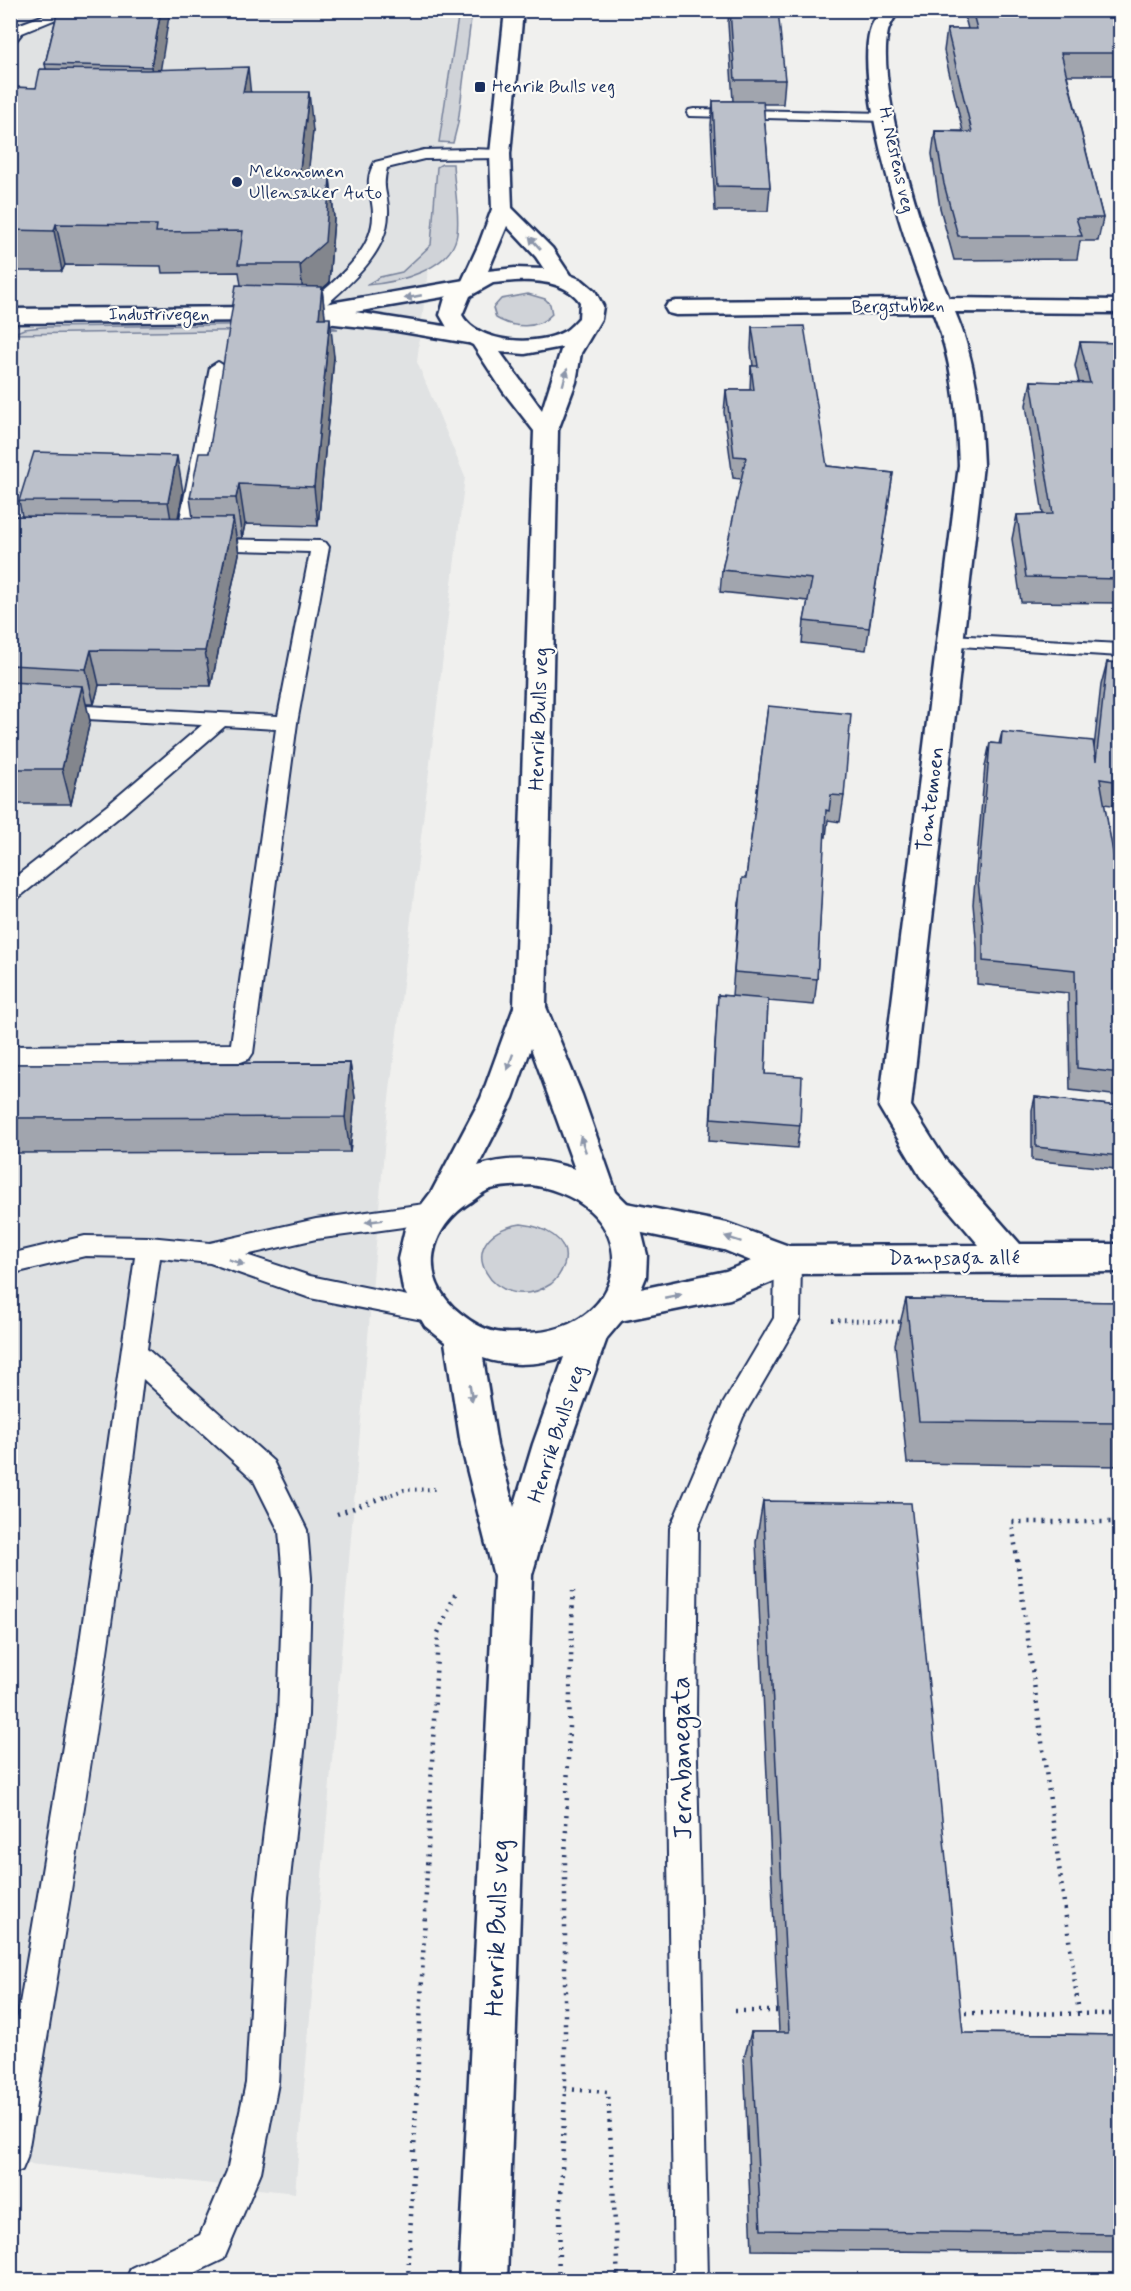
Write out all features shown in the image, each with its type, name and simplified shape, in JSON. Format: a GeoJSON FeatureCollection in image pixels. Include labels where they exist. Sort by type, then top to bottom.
{"type":"FeatureCollection","features":[{"type":"Feature","properties":{"kind":"street"},"geometry":{"type":"LineString","coordinates":[[514,10],[500,154],[502,209],[490,244],[470,286],[459,294],[451,313],[454,322],[475,339],[546,430]]}},
{"type":"Feature","properties":{"kind":"street","name":"H. Nestens veg"},"geometry":{"type":"LineString","coordinates":[[890,10],[879,29],[876,57],[884,117],[911,222],[928,275],[942,306]]}},
{"type":"Feature","properties":{"kind":"street","name":"Henrik Bulls veg"},"geometry":{"type":"LineString","coordinates":[[502,209],[544,253],[563,280]]}},
{"type":"Feature","properties":{"kind":"street","name":"Henrik Bulls veg"},"geometry":{"type":"LineString","coordinates":[[470,286],[489,278],[509,274],[536,274],[563,280],[574,285],[590,302],[590,319],[570,354],[564,382],[546,430],[530,1007],[497,1098],[438,1207],[420,1232],[415,1260],[420,1292],[433,1311],[462,1335],[482,1344],[504,1349],[527,1350],[555,1346],[603,1318]]}},
{"type":"Feature","properties":{"kind":"street","name":"Industrivegen"},"geometry":{"type":"LineString","coordinates":[[307,314],[470,286]]}},
{"type":"Feature","properties":{"kind":"street","name":"Bergstubben"},"geometry":{"type":"LineString","coordinates":[[676,308],[1044,304],[1120,306]]}},
{"type":"Feature","properties":{"kind":"street","name":"Tomtemoen"},"geometry":{"type":"LineString","coordinates":[[942,306],[964,377],[969,415],[971,465],[895,1107],[932,1167],[1010,1257]]}},
{"type":"Feature","properties":{"kind":"street","name":"Industrivegen"},"geometry":{"type":"LineString","coordinates":[[10,316],[307,314],[391,323],[475,339]]}},
{"type":"Feature","properties":{"kind":"street"},"geometry":{"type":"LineString","coordinates":[[475,339],[510,348],[537,347],[566,340],[585,326]]}},
{"type":"Feature","properties":{"kind":"street","name":"Henrik Bulls veg"},"geometry":{"type":"LineString","coordinates":[[483,2280],[513,1575],[551,1444],[603,1318],[623,1294],[631,1272],[625,1230],[609,1207],[530,1007]]}},
{"type":"Feature","properties":{"kind":"street","name":"Henrik Bulls veg"},"geometry":{"type":"LineString","coordinates":[[438,1207],[458,1190],[480,1179],[500,1174],[532,1172],[570,1180],[609,1207]]}},
{"type":"Feature","properties":{"kind":"street","name":"Dampsaga allé"},"geometry":{"type":"LineString","coordinates":[[609,1207],[728,1237],[788,1260],[1120,1258]]}},
{"type":"Feature","properties":{"kind":"street","name":"Dampsaga allé"},"geometry":{"type":"LineString","coordinates":[[603,1318],[730,1285],[788,1260]]}},
{"type":"Feature","properties":{"kind":"street","name":"Henrik Bulls veg"},"geometry":{"type":"LineString","coordinates":[[462,1335],[479,1445],[513,1575]]}},
{"type":"Feature","properties":{"kind":"lane"},"geometry":{"type":"LineString","coordinates":[[10,39],[17,30],[72,10]]}},
{"type":"Feature","properties":{"kind":"lane"},"geometry":{"type":"LineString","coordinates":[[694,113],[884,117]]}},
{"type":"Feature","properties":{"kind":"lane"},"geometry":{"type":"LineString","coordinates":[[307,314],[358,265],[377,239],[381,212],[375,184],[380,165],[399,158],[462,153],[500,154]]}},
{"type":"Feature","properties":{"kind":"lane"},"geometry":{"type":"LineString","coordinates":[[184,545],[218,367]]}},
{"type":"Feature","properties":{"kind":"lane"},"geometry":{"type":"LineString","coordinates":[[10,1055],[241,1053],[287,723],[320,547],[161,545]]}},
{"type":"Feature","properties":{"kind":"lane"},"geometry":{"type":"LineString","coordinates":[[950,641],[1120,650]]}},
{"type":"Feature","properties":{"kind":"lane"},"geometry":{"type":"LineString","coordinates":[[10,708],[287,723]]}},
{"type":"Feature","properties":{"kind":"lane"},"geometry":{"type":"LineString","coordinates":[[10,893],[116,809],[220,720]]}},
{"type":"Feature","properties":{"kind":"lane"},"geometry":{"type":"LineString","coordinates":[[210,1253],[316,1229],[438,1207]]}},
{"type":"Feature","properties":{"kind":"lane"},"geometry":{"type":"LineString","coordinates":[[10,1264],[85,1246],[150,1247],[210,1253],[310,1287],[433,1311]]}},
{"type":"Feature","properties":{"kind":"lane"},"geometry":{"type":"LineString","coordinates":[[10,2158],[80,1743],[117,1490],[133,1353],[150,1247]]}},
{"type":"Feature","properties":{"kind":"lane","name":"Jernbanegata"},"geometry":{"type":"LineString","coordinates":[[691,2280],[681,1713],[684,1528],[732,1412],[787,1319],[788,1260]]}},
{"type":"Feature","properties":{"kind":"lane"},"geometry":{"type":"LineString","coordinates":[[133,1353],[262,1470],[293,1530],[297,1578],[293,1715],[272,1897],[262,2083],[243,2172],[212,2247],[143,2280]]}},
{"type":"Feature","properties":{"kind":"path"},"geometry":{"type":"LineString","coordinates":[[787,1319],[906,1322]]}},
{"type":"Feature","properties":{"kind":"path"},"geometry":{"type":"LineString","coordinates":[[293,1530],[404,1490],[440,1489]]}},
{"type":"Feature","properties":{"kind":"path"},"geometry":{"type":"LineString","coordinates":[[1080,2013],[1012,1522],[1120,1522]]}},
{"type":"Feature","properties":{"kind":"path"},"geometry":{"type":"LineString","coordinates":[[558,2280],[565,2089],[565,1862],[573,1591]]}},
{"type":"Feature","properties":{"kind":"path"},"geometry":{"type":"LineString","coordinates":[[408,2280],[438,1632]]}},
{"type":"Feature","properties":{"kind":"path"},"geometry":{"type":"LineString","coordinates":[[686,2011],[794,2011]]}},
{"type":"Feature","properties":{"kind":"path"},"geometry":{"type":"LineString","coordinates":[[948,2013],[1120,2014]]}},
{"type":"Feature","properties":{"kind":"path"},"geometry":{"type":"LineString","coordinates":[[565,2089],[608,2092],[618,2280]]}},
{"type":"Feature","properties":{"kind":"shaded area"},"geometry":{"type":"Polygon","coordinates":[[[11,11],[459,11],[417,362],[465,477],[387,1115],[295,2193],[11,2162],[11,11]]]}},
{"type":"Feature","properties":{"kind":"shaded area"},"geometry":{"type":"Polygon","coordinates":[[[459,11],[472,11],[458,123],[453,143],[439,142],[459,11]]]}},
{"type":"Feature","properties":{"kind":"shaded area"},"geometry":{"type":"Polygon","coordinates":[[[442,164],[453,164],[458,217],[457,234],[453,246],[445,257],[421,272],[392,281],[366,285],[380,277],[402,272],[431,245],[437,167],[442,164]]]}},
{"type":"Feature","properties":{"kind":"shaded area"},"geometry":{"type":"Polygon","coordinates":[[[528,294],[545,299],[550,304],[552,314],[540,323],[525,326],[510,324],[496,318],[493,308],[501,299],[528,294]]]}},
{"type":"Feature","properties":{"kind":"shaded area"},"geometry":{"type":"Polygon","coordinates":[[[320,324],[338,329],[12,334],[24,329],[42,327],[320,324]]]}},
{"type":"Feature","properties":{"kind":"shaded area"},"geometry":{"type":"Polygon","coordinates":[[[521,1224],[546,1231],[564,1248],[564,1265],[559,1276],[551,1284],[530,1293],[512,1292],[497,1284],[486,1272],[482,1258],[485,1244],[498,1232],[521,1224]]]}},
{"type":"Feature","properties":{"kind":"building"},"geometry":{"type":"Polygon","coordinates":[[[58,10],[161,10],[151,67],[45,64],[58,10]]]}},
{"type":"Feature","properties":{"kind":"building"},"geometry":{"type":"Polygon","coordinates":[[[730,10],[778,10],[785,80],[735,80],[730,10]]]}},
{"type":"Feature","properties":{"kind":"building"},"geometry":{"type":"Polygon","coordinates":[[[972,10],[1120,10],[1120,53],[1061,53],[1103,218],[1076,218],[1082,236],[958,236],[944,184],[935,131],[972,132],[947,29],[977,29],[972,10]]]}},
{"type":"Feature","properties":{"kind":"building"},"geometry":{"type":"Polygon","coordinates":[[[248,67],[243,92],[309,92],[299,178],[330,178],[325,242],[300,264],[238,264],[243,231],[156,232],[157,225],[56,224],[54,231],[10,230],[10,87],[36,88],[40,69],[147,70],[248,67]]]}},
{"type":"Feature","properties":{"kind":"building"},"geometry":{"type":"Polygon","coordinates":[[[713,101],[763,101],[770,187],[717,186],[713,101]]]}},
{"type":"Feature","properties":{"kind":"building"},"geometry":{"type":"Polygon","coordinates":[[[236,285],[322,287],[319,318],[330,318],[314,487],[239,484],[236,498],[190,498],[199,453],[209,453],[236,285]]]}},
{"type":"Feature","properties":{"kind":"building"},"geometry":{"type":"Polygon","coordinates":[[[804,326],[827,466],[893,473],[869,628],[804,621],[812,579],[722,570],[746,457],[734,456],[726,390],[754,390],[751,366],[758,366],[752,327],[804,326]]]}},
{"type":"Feature","properties":{"kind":"building"},"geometry":{"type":"Polygon","coordinates":[[[1080,342],[1120,343],[1120,579],[1026,577],[1017,515],[1053,514],[1031,381],[1090,383],[1080,342]]]}},
{"type":"Feature","properties":{"kind":"building"},"geometry":{"type":"Polygon","coordinates":[[[34,452],[177,456],[168,502],[19,501],[34,452]]]}},
{"type":"Feature","properties":{"kind":"building"},"geometry":{"type":"Polygon","coordinates":[[[14,516],[233,518],[205,651],[91,650],[86,669],[10,665],[10,526],[14,516]]]}},
{"type":"Feature","properties":{"kind":"building"},"geometry":{"type":"Polygon","coordinates":[[[1107,662],[1120,663],[1120,782],[1100,779],[1120,892],[1120,1073],[1077,1068],[1075,970],[983,961],[983,925],[978,881],[990,743],[1001,744],[1002,732],[1093,741],[1096,761],[1107,662]]]}},
{"type":"Feature","properties":{"kind":"building"},"geometry":{"type":"Polygon","coordinates":[[[10,682],[82,686],[62,769],[10,769],[10,682]]]}},
{"type":"Feature","properties":{"kind":"building"},"geometry":{"type":"Polygon","coordinates":[[[768,706],[851,714],[844,796],[831,795],[829,811],[826,810],[817,979],[734,972],[742,878],[746,878],[768,706]]]}},
{"type":"Feature","properties":{"kind":"building"},"geometry":{"type":"Polygon","coordinates":[[[718,995],[768,999],[765,1074],[802,1076],[800,1125],[711,1118],[718,995]]]}},
{"type":"Feature","properties":{"kind":"building"},"geometry":{"type":"Polygon","coordinates":[[[350,1063],[345,1117],[10,1118],[10,1064],[350,1063]]]}},
{"type":"Feature","properties":{"kind":"building"},"geometry":{"type":"Polygon","coordinates":[[[1035,1097],[1118,1106],[1120,1156],[1036,1147],[1035,1097]]]}},
{"type":"Feature","properties":{"kind":"building"},"geometry":{"type":"Polygon","coordinates":[[[906,1299],[1120,1302],[1120,1423],[919,1421],[906,1299]]]}},
{"type":"Feature","properties":{"kind":"building"},"geometry":{"type":"Polygon","coordinates":[[[763,1501],[911,1503],[963,2033],[1120,2035],[1120,2234],[761,2230],[751,2032],[789,2032],[763,1501]]]}},
{"type":"Feature","properties":{"kind":"place","name":"Henrik Bulls veg"},"geometry":{"type":"Point","coordinates":[480,87]}},
{"type":"Feature","properties":{"kind":"place","name":"Mekonomen Ullensaker Auto"},"geometry":{"type":"Point","coordinates":[237,182]}}]}
